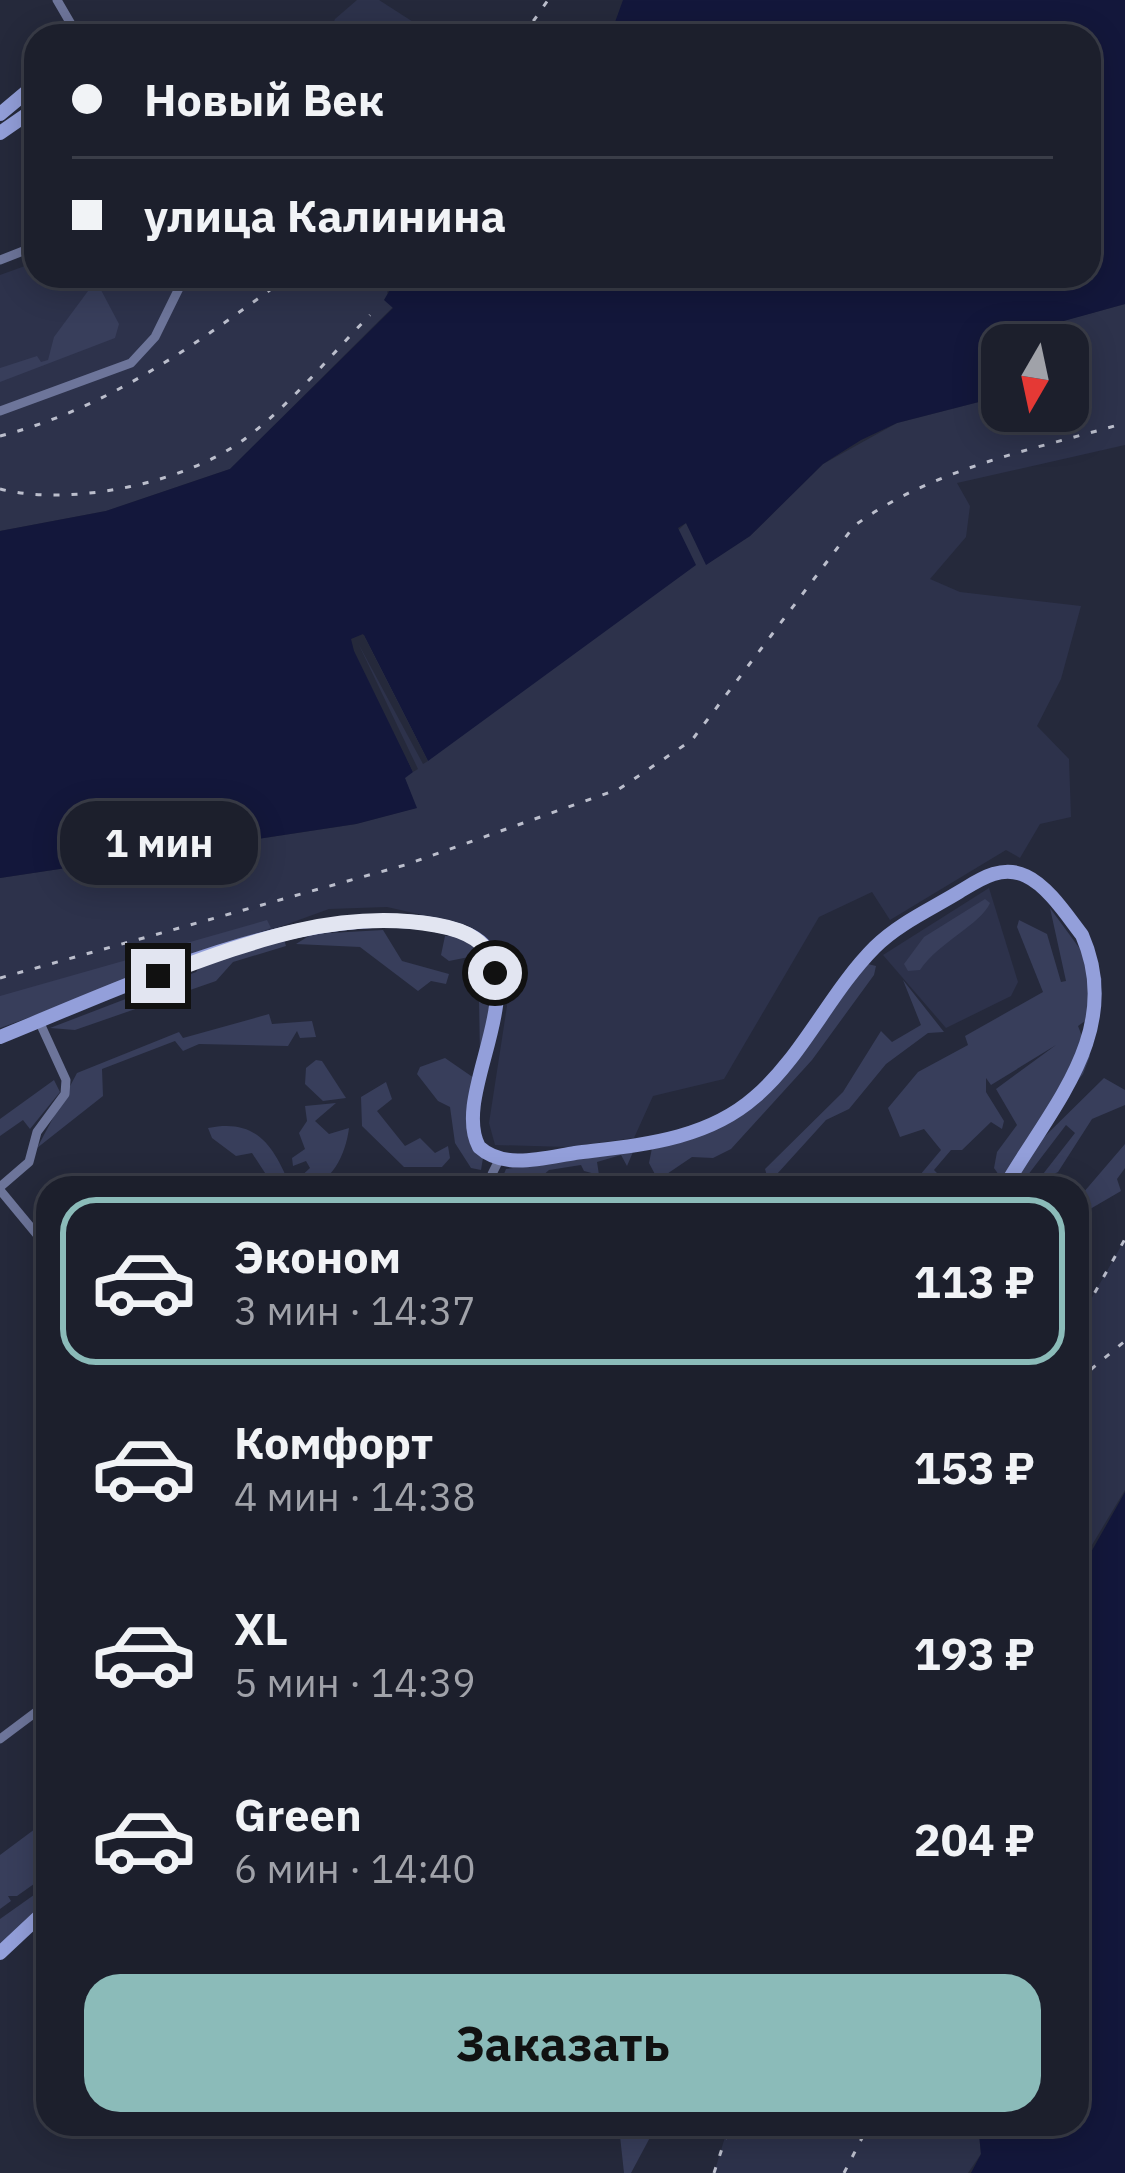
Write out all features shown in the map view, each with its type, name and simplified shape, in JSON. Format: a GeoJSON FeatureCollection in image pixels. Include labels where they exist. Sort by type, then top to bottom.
{"type":"FeatureCollection","features":[{"type":"Feature","properties":{"kind":"main road"},"geometry":{"type":"LineString","coordinates":[[0,114],[24,93]]}},
{"type":"Feature","properties":{"kind":"main road"},"geometry":{"type":"LineString","coordinates":[[0,1037],[286,933],[338,920],[396,919],[465,932],[490,952],[494,1015],[473,1128],[479,1147],[499,1160],[644,1145],[730,1116],[766,1087],[885,938],[987,875],[1013,872],[1037,883],[1069,918],[1102,964],[1110,994],[1087,1076],[1039,1131],[1011,1176]]}},
{"type":"Feature","properties":{"kind":"main road"},"geometry":{"type":"LineString","coordinates":[[0,1953],[36,1918]]}},
{"type":"Feature","properties":{"kind":"street"},"geometry":{"type":"LineString","coordinates":[[0,411],[131,363],[155,337],[179,288]]}},
{"type":"Feature","properties":{"kind":"street"},"geometry":{"type":"LineString","coordinates":[[36,1233],[0,1189],[29,1162],[37,1132],[67,1087],[38,1021]]}},
{"type":"Feature","properties":{"kind":"street"},"geometry":{"type":"LineString","coordinates":[[493,1176],[499,1160]]}},
{"type":"Feature","properties":{"kind":"street"},"geometry":{"type":"LineString","coordinates":[[0,1739],[36,1712]]}},
{"type":"Feature","properties":{"kind":"street"},"geometry":{"type":"LineString","coordinates":[[28,1924],[36,1927]]}},
{"type":"Feature","properties":{"kind":"shaded area"},"geometry":{"type":"Polygon","coordinates":[[[357,0],[379,0],[416,24],[333,24],[357,0]]]}},
{"type":"Feature","properties":{"kind":"shaded area"},"geometry":{"type":"Polygon","coordinates":[[[623,0],[1125,0],[1125,304],[1053,324],[981,324],[981,401],[897,423],[861,440],[823,464],[750,536],[706,565],[686,523],[678,528],[696,565],[428,761],[364,635],[352,639],[413,772],[405,778],[417,808],[356,824],[0,878],[0,531],[106,511],[230,469],[393,308],[384,300],[391,288],[1101,288],[1101,24],[614,24],[623,0]]]}},
{"type":"Feature","properties":{"kind":"shaded area"},"geometry":{"type":"Polygon","coordinates":[[[24,266],[24,288],[390,288],[393,307],[230,469],[106,511],[0,531],[0,275],[24,266]]]}},
{"type":"Feature","properties":{"kind":"shaded area"},"geometry":{"type":"Polygon","coordinates":[[[90,288],[101,290],[119,324],[115,338],[0,382],[0,368],[37,356],[41,362],[48,360],[54,337],[90,288]]]}},
{"type":"Feature","properties":{"kind":"shaded area"},"geometry":{"type":"Polygon","coordinates":[[[1125,304],[1125,445],[957,483],[970,506],[966,537],[930,579],[960,592],[1081,606],[1061,679],[1037,726],[1069,759],[1071,817],[1040,824],[1020,858],[1006,850],[890,920],[872,892],[819,917],[724,1079],[653,1096],[634,1138],[568,1147],[495,1145],[489,1123],[507,1006],[498,949],[467,925],[387,907],[329,909],[0,1028],[0,878],[356,824],[416,808],[351,639],[363,634],[429,760],[686,523],[707,564],[750,536],[823,464],[897,423],[981,401],[981,432],[1089,432],[1089,324],[1052,324],[1125,304]]]}},
{"type":"Feature","properties":{"kind":"shaded area"},"geometry":{"type":"Polygon","coordinates":[[[989,888],[1018,982],[1011,996],[946,1028],[883,955],[989,888]]]}},
{"type":"Feature","properties":{"kind":"shaded area"},"geometry":{"type":"Polygon","coordinates":[[[985,899],[990,903],[978,919],[920,970],[908,971],[904,964],[924,937],[985,899]]]}},
{"type":"Feature","properties":{"kind":"shaded area"},"geometry":{"type":"Polygon","coordinates":[[[1050,908],[1102,979],[1095,1037],[1085,1021],[1078,1026],[1090,1056],[1083,1074],[1003,1176],[994,1168],[997,1152],[1017,1125],[996,1089],[1056,1045],[991,1085],[986,1078],[986,1092],[1004,1121],[1002,1129],[991,1122],[962,1150],[951,1150],[934,1170],[940,1176],[921,1176],[941,1150],[924,1129],[900,1137],[888,1108],[918,1072],[968,1045],[965,1036],[1043,992],[1017,927],[1019,920],[1047,934],[1061,982],[1066,981],[1050,908]]]}},
{"type":"Feature","properties":{"kind":"shaded area"},"geometry":{"type":"Polygon","coordinates":[[[267,920],[271,928],[0,1028],[0,996],[267,920]]]}},
{"type":"Feature","properties":{"kind":"shaded area"},"geometry":{"type":"Polygon","coordinates":[[[383,930],[402,961],[449,974],[446,984],[431,981],[418,991],[360,947],[296,944],[312,934],[383,930]]]}},
{"type":"Feature","properties":{"kind":"shaded area"},"geometry":{"type":"Polygon","coordinates":[[[454,935],[486,954],[489,967],[488,1017],[480,1055],[479,997],[469,957],[449,961],[441,955],[445,936],[454,935]]]}},
{"type":"Feature","properties":{"kind":"shaded area"},"geometry":{"type":"Polygon","coordinates":[[[284,939],[286,946],[233,962],[216,981],[75,1030],[50,1028],[196,972],[202,963],[284,939]]]}},
{"type":"Feature","properties":{"kind":"shaded area"},"geometry":{"type":"Polygon","coordinates":[[[868,964],[876,966],[812,1060],[731,1149],[713,1158],[692,1157],[664,1176],[656,1176],[649,1163],[652,1148],[731,1121],[868,964]]]}},
{"type":"Feature","properties":{"kind":"shaded area"},"geometry":{"type":"Polygon","coordinates":[[[903,980],[944,1032],[928,1033],[886,1064],[849,1109],[826,1120],[777,1174],[767,1176],[765,1169],[843,1092],[881,1031],[892,1042],[921,1025],[903,980]]]}},
{"type":"Feature","properties":{"kind":"shaded area"},"geometry":{"type":"Polygon","coordinates":[[[269,1014],[272,1024],[312,1021],[316,1037],[300,1038],[297,1031],[288,1046],[199,1044],[183,1051],[175,1041],[102,1069],[103,1096],[37,1148],[77,1073],[179,1032],[183,1038],[269,1014]]]}},
{"type":"Feature","properties":{"kind":"shaded area"},"geometry":{"type":"Polygon","coordinates":[[[445,1058],[474,1078],[468,1137],[483,1158],[481,1170],[471,1168],[455,1143],[450,1107],[438,1101],[417,1074],[420,1067],[445,1058]]]}},
{"type":"Feature","properties":{"kind":"shaded area"},"geometry":{"type":"Polygon","coordinates":[[[322,1061],[346,1098],[323,1101],[305,1084],[306,1068],[322,1061]]]}},
{"type":"Feature","properties":{"kind":"shaded area"},"geometry":{"type":"Polygon","coordinates":[[[1104,1078],[1125,1090],[1125,1105],[1092,1119],[1058,1172],[1041,1176],[1075,1133],[1066,1125],[1027,1176],[1019,1176],[1038,1143],[1104,1078]]]}},
{"type":"Feature","properties":{"kind":"shaded area"},"geometry":{"type":"Polygon","coordinates":[[[54,1080],[60,1092],[30,1129],[23,1120],[0,1136],[0,1119],[54,1080]]]}},
{"type":"Feature","properties":{"kind":"shaded area"},"geometry":{"type":"Polygon","coordinates":[[[386,1082],[392,1099],[377,1111],[405,1146],[420,1138],[435,1153],[448,1146],[450,1158],[442,1167],[404,1167],[362,1126],[361,1097],[386,1082]]]}},
{"type":"Feature","properties":{"kind":"shaded area"},"geometry":{"type":"Polygon","coordinates":[[[336,1103],[315,1121],[329,1134],[349,1128],[341,1158],[328,1176],[301,1176],[310,1168],[306,1161],[293,1166],[292,1158],[305,1149],[299,1133],[307,1121],[305,1106],[336,1103]]]}},
{"type":"Feature","properties":{"kind":"shaded area"},"geometry":{"type":"Polygon","coordinates":[[[239,1127],[251,1132],[270,1148],[285,1176],[267,1176],[252,1153],[236,1156],[212,1138],[208,1128],[239,1127]]]}},
{"type":"Feature","properties":{"kind":"shaded area"},"geometry":{"type":"Polygon","coordinates":[[[1125,1144],[1125,1168],[1117,1179],[1121,1191],[1089,1210],[1089,1186],[1125,1144]]]}},
{"type":"Feature","properties":{"kind":"shaded area"},"geometry":{"type":"Polygon","coordinates":[[[633,1152],[627,1166],[621,1155],[597,1162],[599,1175],[584,1171],[581,1165],[549,1170],[542,1176],[503,1176],[506,1169],[633,1152]]]}},
{"type":"Feature","properties":{"kind":"shaded area"},"geometry":{"type":"Polygon","coordinates":[[[1125,1239],[1125,1490],[1089,1550],[1089,1303],[1125,1239]]]}},
{"type":"Feature","properties":{"kind":"shaded area"},"geometry":{"type":"Polygon","coordinates":[[[1125,1492],[1125,2173],[971,2173],[981,2154],[979,2136],[1089,2136],[1089,1556],[1125,1492]]]}},
{"type":"Feature","properties":{"kind":"shaded area"},"geometry":{"type":"Polygon","coordinates":[[[36,1828],[36,1883],[17,1896],[8,1896],[11,1901],[0,1909],[0,1855],[36,1828]]]}},
{"type":"Feature","properties":{"kind":"shaded area"},"geometry":{"type":"Polygon","coordinates":[[[36,1894],[36,1913],[0,1946],[0,1919],[36,1894]]]}},
{"type":"Feature","properties":{"kind":"shaded area"},"geometry":{"type":"Polygon","coordinates":[[[620,2136],[651,2136],[631,2173],[624,2173],[620,2136]]]}},
{"type":"Feature","properties":{"kind":"shaded area"},"geometry":{"type":"Polygon","coordinates":[[[725,2136],[979,2136],[981,2154],[968,2173],[714,2173],[725,2136]]]}},
{"type":"Feature","properties":{"kind":"pier"},"geometry":{"type":"Polygon","coordinates":[[[363,634],[428,761],[423,764],[358,643],[418,769],[413,772],[354,651],[351,639],[363,634]]]}},
{"type":"Feature","properties":{"kind":"railway"},"geometry":{"type":"LineString","coordinates":[[531,24],[548,0]]}},
{"type":"Feature","properties":{"kind":"railway"},"geometry":{"type":"LineString","coordinates":[[0,436],[116,390],[187,348],[272,288]]}},
{"type":"Feature","properties":{"kind":"railway"},"geometry":{"type":"LineString","coordinates":[[0,489],[29,494],[93,493],[161,479],[221,454],[263,425],[370,315]]}},
{"type":"Feature","properties":{"kind":"railway"},"geometry":{"type":"LineString","coordinates":[[0,978],[405,865],[619,789],[692,740],[854,526],[950,475],[1125,423]]}},
{"type":"Feature","properties":{"kind":"railway"},"geometry":{"type":"LineString","coordinates":[[1089,1303],[1125,1239]]}},
{"type":"Feature","properties":{"kind":"railway"},"geometry":{"type":"LineString","coordinates":[[1089,1371],[1125,1341]]}},
{"type":"Feature","properties":{"kind":"railway"},"geometry":{"type":"LineString","coordinates":[[714,2173],[726,2136]]}},
{"type":"Feature","properties":{"kind":"railway"},"geometry":{"type":"LineString","coordinates":[[844,2173],[862,2138]]}},
{"type":"Feature","properties":{"kind":"route"},"geometry":{"type":"LineString","coordinates":[[158,976],[309,926],[356,918],[386,918],[465,932],[490,952],[495,973]]}}]}
